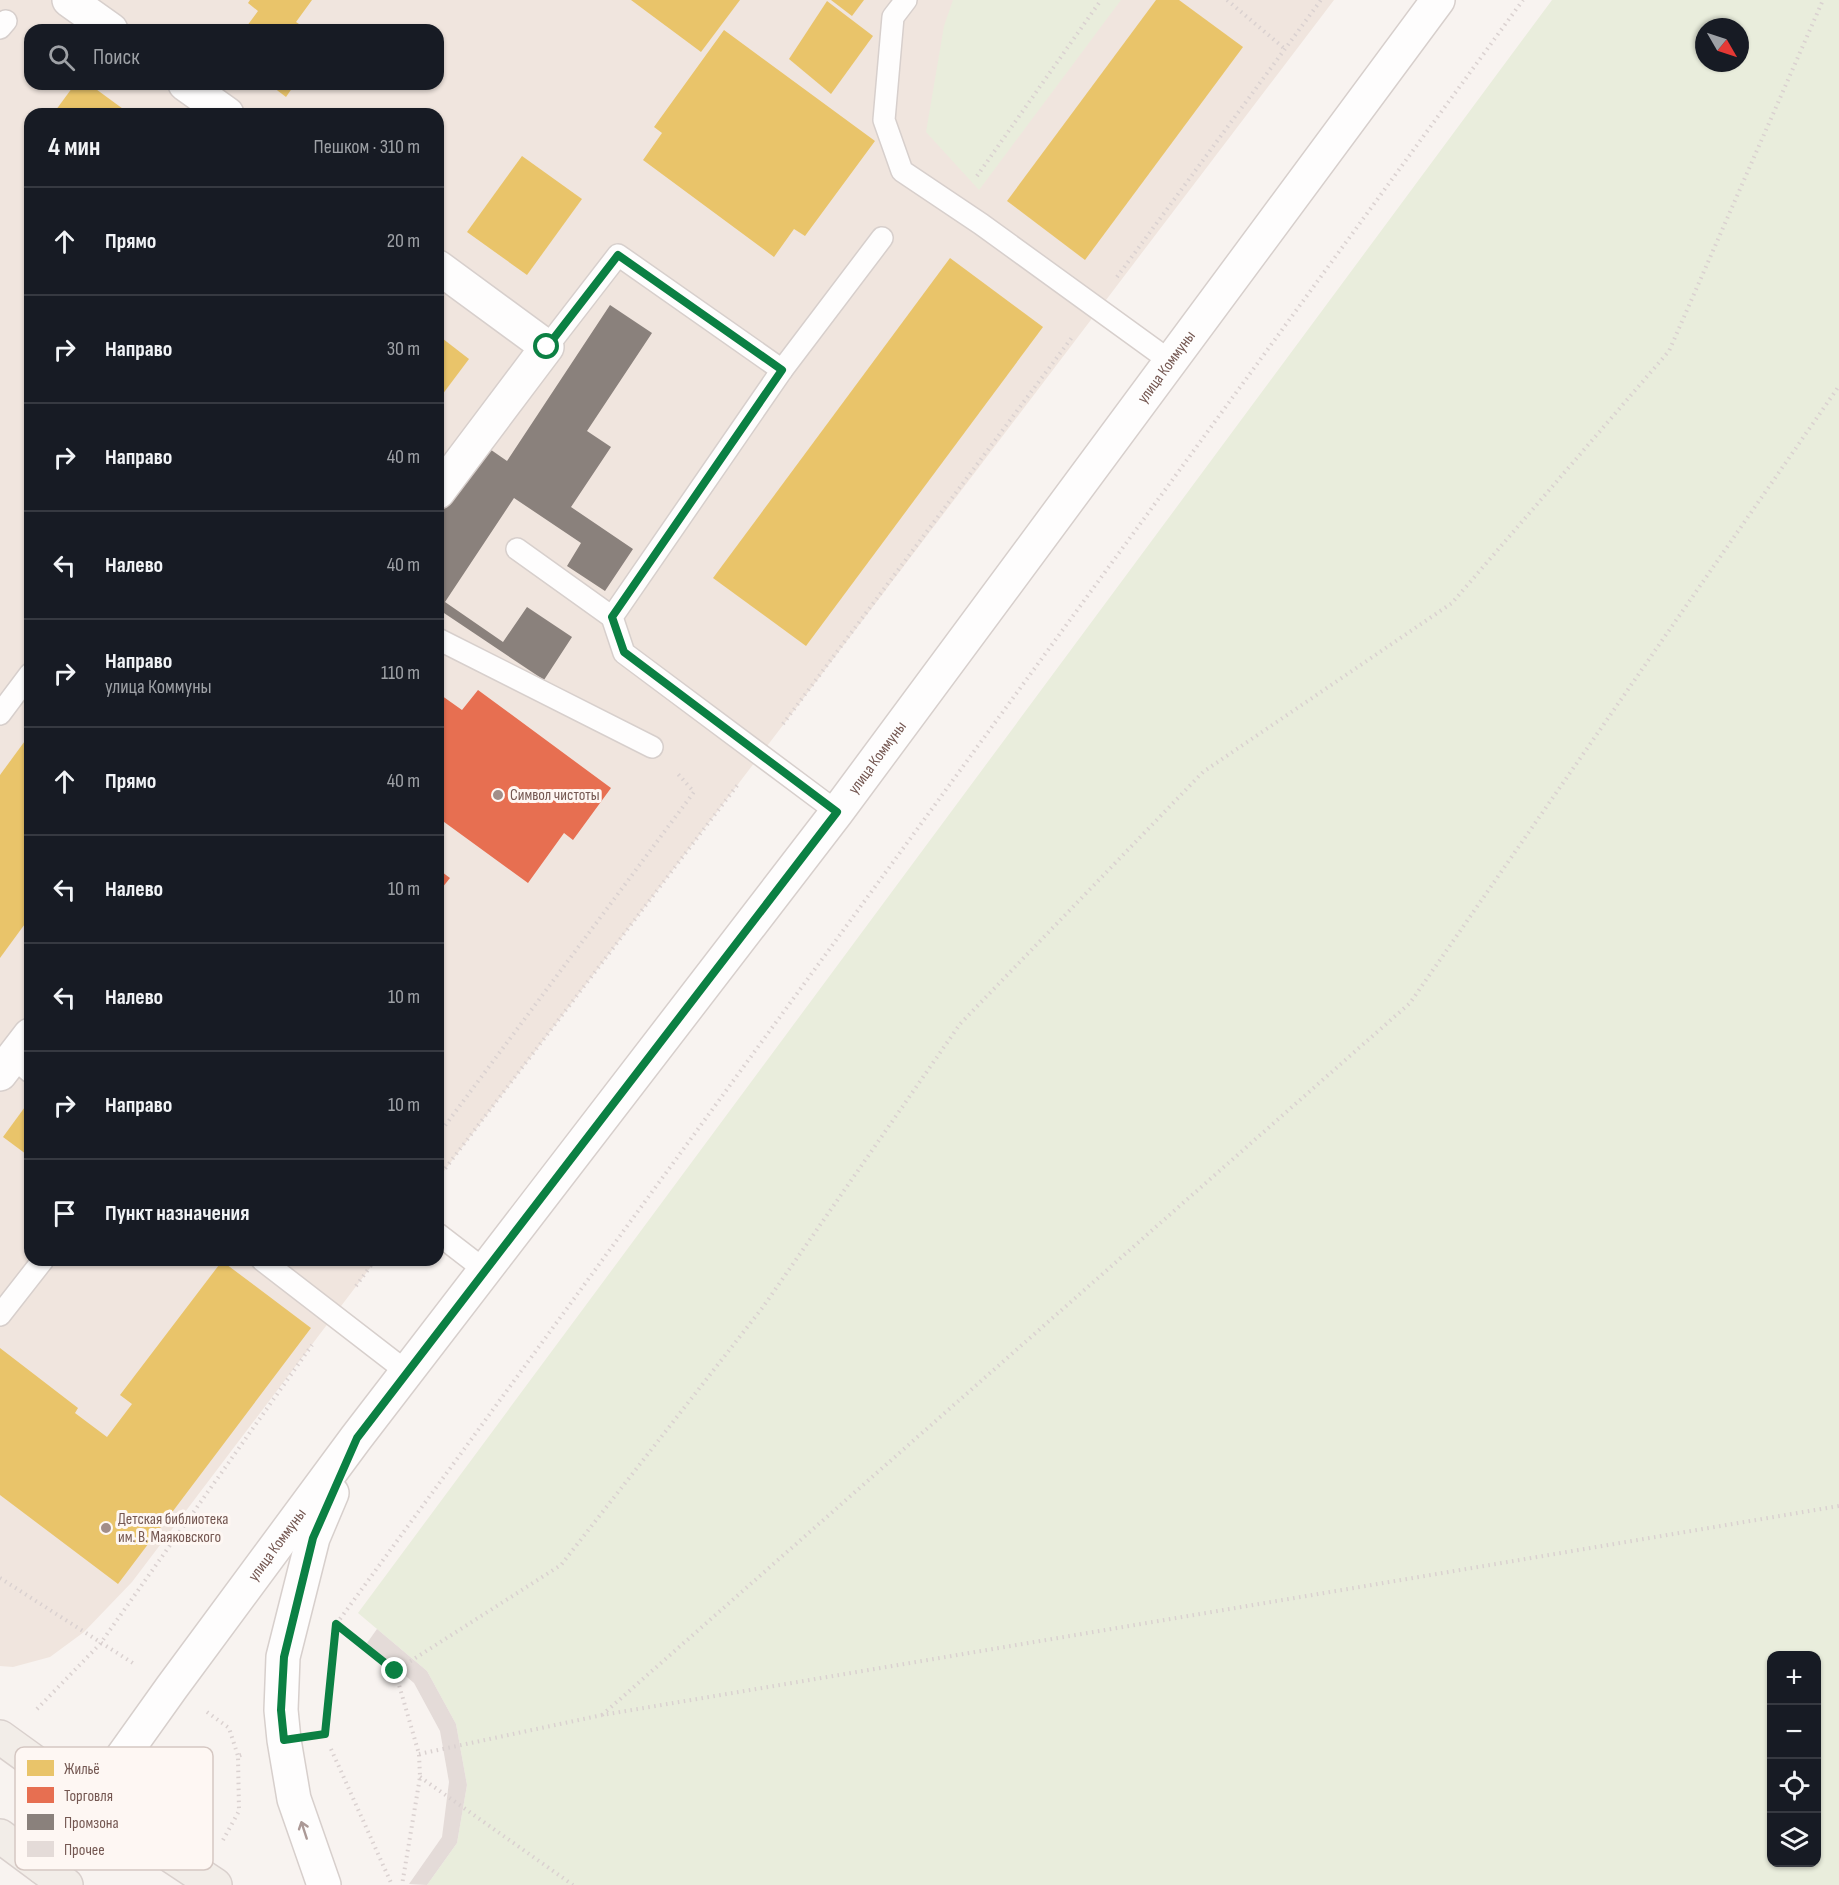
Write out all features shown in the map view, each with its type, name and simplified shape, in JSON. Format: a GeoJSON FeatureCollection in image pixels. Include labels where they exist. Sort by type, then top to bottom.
{"type":"FeatureCollection","features":[{"type":"Feature","properties":{"kind":"main road"},"geometry":{"type":"LineString","coordinates":[[0,1836],[15,1850]]}},
{"type":"Feature","properties":{"kind":"main road"},"geometry":{"type":"LineString","coordinates":[[192,1870],[209,1881]]}},
{"type":"Feature","properties":{"kind":"street"},"geometry":{"type":"LineString","coordinates":[[69,0],[103,24]]}},
{"type":"Feature","properties":{"kind":"street","name":"улица Коммуны"},"geometry":{"type":"LineString","coordinates":[[129,1747],[406,1372],[837,812],[1438,0]]}},
{"type":"Feature","properties":{"kind":"street"},"geometry":{"type":"LineString","coordinates":[[193,90],[218,108]]}},
{"type":"Feature","properties":{"kind":"street"},"geometry":{"type":"LineString","coordinates":[[444,271],[547,347],[444,484]]}},
{"type":"Feature","properties":{"kind":"street"},"geometry":{"type":"LineString","coordinates":[[324,1885],[294,1799],[281,1710],[284,1657],[313,1538],[357,1438]]}},
{"type":"Feature","properties":{"kind":"lane"},"geometry":{"type":"LineString","coordinates":[[906,0],[893,17],[884,120],[902,171],[1170,361]]}},
{"type":"Feature","properties":{"kind":"lane"},"geometry":{"type":"LineString","coordinates":[[612,617],[782,370],[882,238]]}},
{"type":"Feature","properties":{"kind":"lane"},"geometry":{"type":"LineString","coordinates":[[547,347],[618,255],[782,370]]}},
{"type":"Feature","properties":{"kind":"lane"},"geometry":{"type":"LineString","coordinates":[[517,549],[612,617],[624,652],[837,812]]}},
{"type":"Feature","properties":{"kind":"lane"},"geometry":{"type":"LineString","coordinates":[[444,642],[652,747]]}},
{"type":"Feature","properties":{"kind":"lane"},"geometry":{"type":"LineString","coordinates":[[0,714],[24,682]]}},
{"type":"Feature","properties":{"kind":"lane"},"geometry":{"type":"LineString","coordinates":[[444,1239],[486,1271]]}},
{"type":"Feature","properties":{"kind":"lane"},"geometry":{"type":"LineString","coordinates":[[0,1315],[38,1266]]}},
{"type":"Feature","properties":{"kind":"lane"},"geometry":{"type":"LineString","coordinates":[[270,1266],[406,1372]]}},
{"type":"Feature","properties":{"kind":"path"},"geometry":{"type":"LineString","coordinates":[[955,207],[1101,0]]}},
{"type":"Feature","properties":{"kind":"path"},"geometry":{"type":"LineString","coordinates":[[1227,0],[1285,49]]}},
{"type":"Feature","properties":{"kind":"path"},"geometry":{"type":"LineString","coordinates":[[444,1170],[761,754],[1322,0]]}},
{"type":"Feature","properties":{"kind":"path"},"geometry":{"type":"LineString","coordinates":[[392,1885],[325,1734],[336,1624],[1523,0]]}},
{"type":"Feature","properties":{"kind":"path"},"geometry":{"type":"LineString","coordinates":[[395,1671],[561,1565],[763,1307],[960,1024],[1203,772],[1452,603],[1669,351],[1823,0]]}},
{"type":"Feature","properties":{"kind":"path"},"geometry":{"type":"LineString","coordinates":[[602,1716],[1410,1003],[1839,386]]}},
{"type":"Feature","properties":{"kind":"path"},"geometry":{"type":"LineString","coordinates":[[444,1127],[694,792],[652,747]]}},
{"type":"Feature","properties":{"kind":"path"},"geometry":{"type":"LineString","coordinates":[[3,1740],[100,1644],[370,1266]]}},
{"type":"Feature","properties":{"kind":"path"},"geometry":{"type":"LineString","coordinates":[[419,1754],[602,1716],[1839,1506]]}},
{"type":"Feature","properties":{"kind":"path"},"geometry":{"type":"LineString","coordinates":[[0,1578],[100,1644],[172,1687],[230,1728],[238,1756],[239,1811],[209,1881]]}},
{"type":"Feature","properties":{"kind":"path"},"geometry":{"type":"LineString","coordinates":[[336,1624],[395,1671],[419,1754],[420,1777],[402,1885]]}},
{"type":"Feature","properties":{"kind":"path"},"geometry":{"type":"LineString","coordinates":[[238,1756],[284,1740],[325,1734]]}},
{"type":"Feature","properties":{"kind":"path"},"geometry":{"type":"LineString","coordinates":[[420,1777],[573,1885]]}},
{"type":"Feature","properties":{"kind":"shaded area"},"geometry":{"type":"Polygon","coordinates":[[[0,0],[1334,0],[444,1171],[444,108],[24,108],[24,1266],[371,1266],[132,1582],[84,1632],[50,1657],[13,1667],[0,1666],[0,0]]]}},
{"type":"Feature","properties":{"kind":"green space"},"geometry":{"type":"Polygon","coordinates":[[[953,0],[1121,0],[979,190],[926,132],[944,26],[953,0]]]}},
{"type":"Feature","properties":{"kind":"green space"},"geometry":{"type":"Polygon","coordinates":[[[1552,0],[1839,0],[1839,1885],[427,1885],[457,1843],[467,1785],[456,1724],[427,1671],[358,1613],[1552,0]]]}},
{"type":"Feature","properties":{"kind":"building: Жильё"},"geometry":{"type":"Polygon","coordinates":[[[250,0],[312,0],[296,22],[299,24],[248,24],[258,11],[248,3],[250,0]]]}},
{"type":"Feature","properties":{"kind":"building: Жильё"},"geometry":{"type":"Polygon","coordinates":[[[631,0],[740,0],[701,52],[631,0]]]}},
{"type":"Feature","properties":{"kind":"building: Жильё"},"geometry":{"type":"Polygon","coordinates":[[[831,0],[864,0],[852,16],[831,0]]]}},
{"type":"Feature","properties":{"kind":"building: Жильё"},"geometry":{"type":"Polygon","coordinates":[[[1156,0],[1179,0],[1243,47],[1085,260],[1007,201],[1156,0]]]}},
{"type":"Feature","properties":{"kind":"building: Жильё"},"geometry":{"type":"Polygon","coordinates":[[[827,1],[873,36],[831,94],[789,59],[827,1]]]}},
{"type":"Feature","properties":{"kind":"building: Жильё"},"geometry":{"type":"Polygon","coordinates":[[[724,30],[875,141],[805,236],[794,229],[774,257],[643,160],[662,133],[654,127],[724,30]]]}},
{"type":"Feature","properties":{"kind":"building: Жильё"},"geometry":{"type":"Polygon","coordinates":[[[71,90],[97,90],[122,108],[57,108],[71,90]]]}},
{"type":"Feature","properties":{"kind":"building: Жильё"},"geometry":{"type":"Polygon","coordinates":[[[277,90],[291,90],[286,97],[277,90]]]}},
{"type":"Feature","properties":{"kind":"building: Жильё"},"geometry":{"type":"Polygon","coordinates":[[[522,156],[582,199],[527,275],[467,232],[522,156]]]}},
{"type":"Feature","properties":{"kind":"building: Жильё"},"geometry":{"type":"Polygon","coordinates":[[[950,258],[1043,327],[806,646],[713,578],[950,258]]]}},
{"type":"Feature","properties":{"kind":"building: Жильё"},"geometry":{"type":"Polygon","coordinates":[[[444,340],[469,359],[444,392],[444,340]]]}},
{"type":"Feature","properties":{"kind":"building: Жильё"},"geometry":{"type":"Polygon","coordinates":[[[24,742],[24,925],[0,958],[0,775],[24,742]]]}},
{"type":"Feature","properties":{"kind":"building: Жильё"},"geometry":{"type":"Polygon","coordinates":[[[24,1108],[24,1153],[3,1137],[24,1108]]]}},
{"type":"Feature","properties":{"kind":"building: Жильё"},"geometry":{"type":"Polygon","coordinates":[[[218,1266],[229,1266],[311,1328],[118,1584],[0,1495],[0,1348],[78,1408],[75,1413],[107,1437],[132,1404],[120,1395],[218,1266]]]}},
{"type":"Feature","properties":{"kind":"building: Торговля"},"geometry":{"type":"Polygon","coordinates":[[[478,690],[611,788],[573,840],[564,833],[528,883],[444,822],[444,697],[462,710],[478,690]]]}},
{"type":"Feature","properties":{"kind":"building: Торговля"},"geometry":{"type":"Polygon","coordinates":[[[444,874],[450,878],[444,886],[444,874]]]}},
{"type":"Feature","properties":{"kind":"building: Промзона"},"geometry":{"type":"Polygon","coordinates":[[[610,305],[652,333],[587,431],[611,447],[571,507],[633,549],[605,591],[567,566],[581,543],[514,498],[445,602],[503,642],[527,607],[572,637],[544,680],[444,613],[444,505],[484,445],[507,461],[610,305]]]}},
{"type":"Feature","properties":{"kind":"building: Прочее"},"geometry":{"type":"Polygon","coordinates":[[[377,1629],[427,1671],[456,1724],[467,1785],[457,1843],[427,1885],[409,1884],[442,1837],[449,1782],[440,1731],[414,1683],[367,1643],[377,1629]]]}},
{"type":"Feature","properties":{"kind":"place","name":"Символ чистоты"},"geometry":{"type":"Point","coordinates":[498,795]}},
{"type":"Feature","properties":{"kind":"place","name":"Детская библиотека им. В. Маяковского"},"geometry":{"type":"Point","coordinates":[106,1528]}},
{"type":"Feature","properties":{"kind":"route"},"geometry":{"type":"LineString","coordinates":[[395,1671],[336,1624],[325,1734],[284,1740],[281,1710],[284,1657],[313,1538],[357,1438],[837,812],[624,652],[612,617],[782,370],[618,255],[547,347]]}}]}
